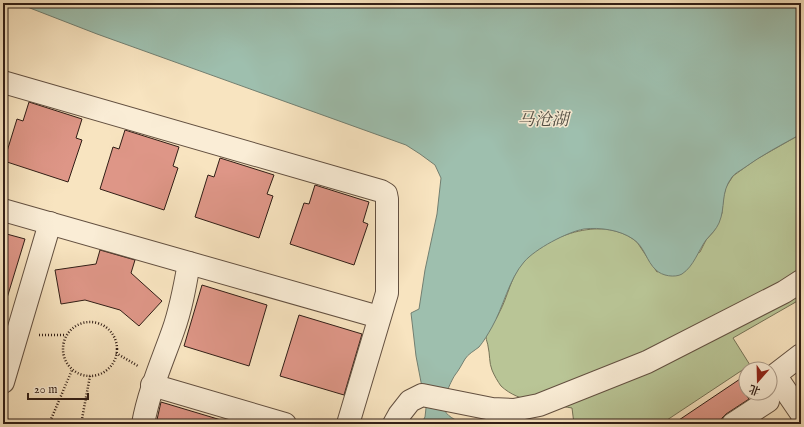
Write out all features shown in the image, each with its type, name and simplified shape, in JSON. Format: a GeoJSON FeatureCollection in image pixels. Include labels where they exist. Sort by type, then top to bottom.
{"type":"FeatureCollection","features":[{"type":"Feature","properties":{"kind":"lane"},"geometry":{"type":"LineString","coordinates":[[3,82],[381,191],[386,194],[387,293],[348,424]]}},
{"type":"Feature","properties":{"kind":"lane"},"geometry":{"type":"LineString","coordinates":[[3,210],[379,318]]}},
{"type":"Feature","properties":{"kind":"lane"},"geometry":{"type":"LineString","coordinates":[[3,382],[11,340],[50,223]]}},
{"type":"Feature","properties":{"kind":"lane"},"geometry":{"type":"LineString","coordinates":[[143,424],[154,381],[178,315],[189,263]]}},
{"type":"Feature","properties":{"kind":"lane"},"geometry":{"type":"LineString","coordinates":[[394,424],[410,401],[422,395],[492,409],[514,410],[539,405],[647,362],[784,292],[801,281]]}},
{"type":"Feature","properties":{"kind":"lane"},"geometry":{"type":"LineString","coordinates":[[801,355],[775,375],[801,413]]}},
{"type":"Feature","properties":{"kind":"lane"},"geometry":{"type":"LineString","coordinates":[[154,381],[285,424]]}},
{"type":"Feature","properties":{"kind":"lane"},"geometry":{"type":"LineString","coordinates":[[733,424],[768,401]]}},
{"type":"Feature","properties":{"kind":"path"},"geometry":{"type":"LineString","coordinates":[[89,322],[99,324],[107,328],[113,335],[116,344],[116,353],[113,362],[107,370],[90,376],[80,374],[72,370],[66,362],[63,354],[63,344],[66,336],[72,328],[89,322]]}},
{"type":"Feature","properties":{"kind":"path"},"geometry":{"type":"LineString","coordinates":[[11,340],[66,336]]}},
{"type":"Feature","properties":{"kind":"path"},"geometry":{"type":"LineString","coordinates":[[116,353],[154,381]]}},
{"type":"Feature","properties":{"kind":"path"},"geometry":{"type":"LineString","coordinates":[[49,424],[72,370]]}},
{"type":"Feature","properties":{"kind":"path"},"geometry":{"type":"LineString","coordinates":[[81,424],[90,376]]}},
{"type":"Feature","properties":{"kind":"shaded area"},"geometry":{"type":"Polygon","coordinates":[[[801,134],[801,299],[733,338],[747,361],[738,361],[738,373],[661,424],[574,424],[572,408],[544,404],[525,399],[508,392],[501,386],[491,367],[486,337],[502,307],[516,273],[524,261],[535,251],[563,236],[578,231],[594,229],[610,230],[624,234],[637,242],[657,272],[700,252],[706,240],[714,231],[722,213],[723,198],[726,187],[733,176],[755,160],[801,134]]]}},
{"type":"Feature","properties":{"kind":"water","name":"马沧湖"},"geometry":{"type":"Polygon","coordinates":[[[17,3],[801,3],[801,134],[772,150],[732,177],[724,194],[721,217],[718,225],[703,244],[690,267],[682,274],[672,276],[659,272],[650,262],[637,242],[622,233],[603,229],[590,228],[569,234],[552,242],[529,257],[514,277],[489,332],[479,347],[466,357],[449,387],[444,403],[445,411],[451,417],[465,424],[421,424],[425,417],[426,408],[416,356],[411,313],[419,309],[425,270],[437,214],[441,178],[435,165],[406,145],[97,34],[17,3]]]}},
{"type":"Feature","properties":{"kind":"building"},"geometry":{"type":"Polygon","coordinates":[[[29,102],[82,119],[76,138],[82,140],[68,182],[4,161],[17,119],[23,121],[29,102]]]}},
{"type":"Feature","properties":{"kind":"building"},"geometry":{"type":"Polygon","coordinates":[[[125,130],[179,147],[173,166],[178,168],[164,210],[100,189],[113,147],[119,149],[125,130]]]}},
{"type":"Feature","properties":{"kind":"building"},"geometry":{"type":"Polygon","coordinates":[[[220,158],[274,175],[267,194],[273,196],[259,238],[195,217],[208,175],[214,177],[220,158]]]}},
{"type":"Feature","properties":{"kind":"building"},"geometry":{"type":"Polygon","coordinates":[[[315,185],[369,202],[363,222],[368,224],[354,265],[290,244],[304,203],[309,204],[315,185]]]}},
{"type":"Feature","properties":{"kind":"building"},"geometry":{"type":"Polygon","coordinates":[[[3,233],[25,239],[7,298],[3,298],[3,233]]]}},
{"type":"Feature","properties":{"kind":"building"},"geometry":{"type":"Polygon","coordinates":[[[100,250],[135,260],[131,273],[162,301],[139,326],[120,310],[85,300],[61,304],[55,270],[96,264],[100,250]]]}},
{"type":"Feature","properties":{"kind":"building"},"geometry":{"type":"Polygon","coordinates":[[[202,285],[267,305],[249,366],[184,346],[202,285]]]}},
{"type":"Feature","properties":{"kind":"building"},"geometry":{"type":"Polygon","coordinates":[[[299,315],[362,334],[344,395],[280,376],[299,315]]]}},
{"type":"Feature","properties":{"kind":"building"},"geometry":{"type":"Polygon","coordinates":[[[738,380],[738,401],[746,401],[726,414],[722,418],[721,424],[673,424],[738,380]]]}},
{"type":"Feature","properties":{"kind":"building"},"geometry":{"type":"Polygon","coordinates":[[[161,402],[221,420],[220,424],[156,424],[161,402]]]}}]}
